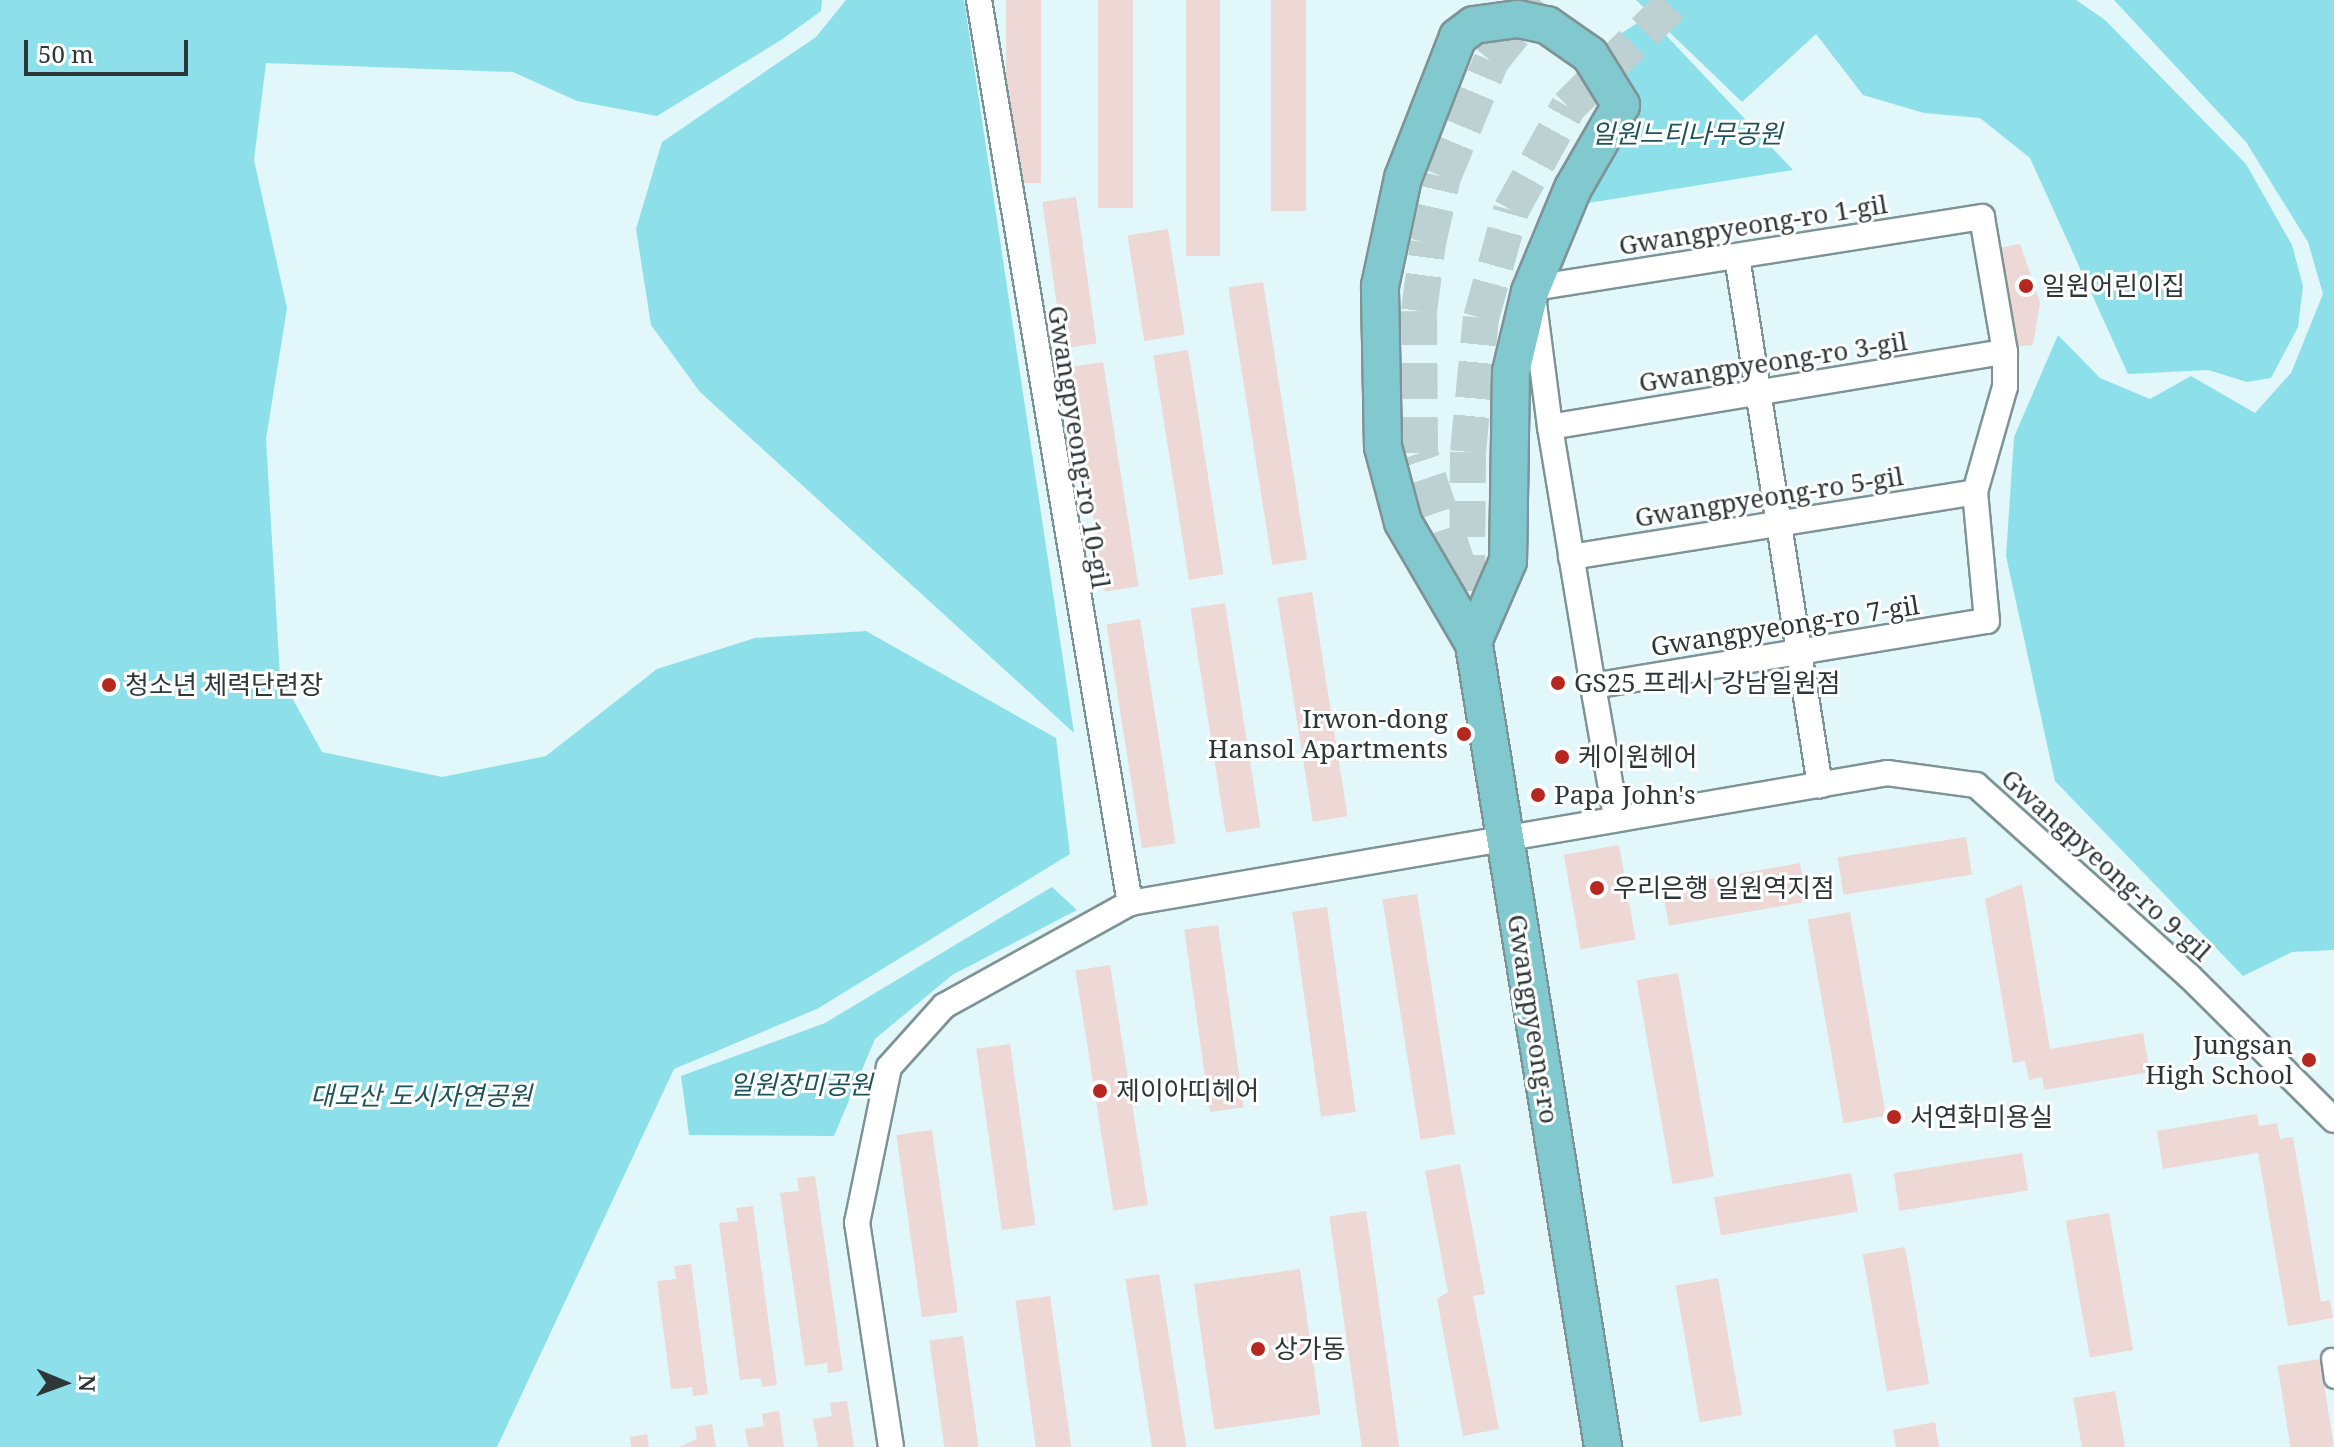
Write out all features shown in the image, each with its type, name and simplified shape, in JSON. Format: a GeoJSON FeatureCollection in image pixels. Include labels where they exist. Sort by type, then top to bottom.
{"type":"FeatureCollection","features":[{"type":"Feature","properties":{"kind":"main road"},"geometry":{"type":"LineString","coordinates":[[1518,19],[1547,25],[1590,55],[1621,105],[1573,188],[1530,292],[1511,372],[1508,561],[1473,642],[1403,522],[1383,447],[1380,286],[1411,151],[1458,37],[1474,25],[1518,19]]}},
{"type":"Feature","properties":{"kind":"main road","name":"Gwangpyeong-ro"},"geometry":{"type":"LineString","coordinates":[[1467,591],[1503,836],[1603,1447]]}},
{"type":"Feature","properties":{"kind":"street","name":"Gwangpyeong-ro 10-gil"},"geometry":{"type":"LineString","coordinates":[[979,0],[1130,903]]}},
{"type":"Feature","properties":{"kind":"street","name":"Gwangpyeong-ro 1-gil"},"geometry":{"type":"LineString","coordinates":[[1550,427],[1532,288],[1982,217],[2005,352]]}},
{"type":"Feature","properties":{"kind":"street"},"geometry":{"type":"LineString","coordinates":[[1737,257],[1820,786]]}},
{"type":"Feature","properties":{"kind":"street"},"geometry":{"type":"LineString","coordinates":[[1975,492],[2005,387],[2005,352]]}},
{"type":"Feature","properties":{"kind":"street","name":"Gwangpyeong-ro 3-gil"},"geometry":{"type":"LineString","coordinates":[[1550,427],[2005,352]]}},
{"type":"Feature","properties":{"kind":"street"},"geometry":{"type":"LineString","coordinates":[[1550,427],[1616,817]]}},
{"type":"Feature","properties":{"kind":"street","name":"Gwangpyeong-ro 5-gil"},"geometry":{"type":"LineString","coordinates":[[1571,557],[1975,492]]}},
{"type":"Feature","properties":{"kind":"street","name":"Gwangpyeong-ro 7-gil"},"geometry":{"type":"LineString","coordinates":[[1593,686],[1987,621],[1975,492]]}},
{"type":"Feature","properties":{"kind":"street","name":"Gwangpyeong-ro 9-gil"},"geometry":{"type":"LineString","coordinates":[[1503,836],[1887,773],[1976,785],[2189,976],[2334,1120]]}},
{"type":"Feature","properties":{"kind":"street"},"geometry":{"type":"LineString","coordinates":[[891,1447],[857,1223],[889,1067],[944,1006],[1130,903],[1503,836]]}},
{"type":"Feature","properties":{"kind":"street"},"geometry":{"type":"LineString","coordinates":[[2331,1358],[2334,1379]]}},
{"type":"Feature","properties":{"kind":"green space","name":"대모산 도시자연공원"},"geometry":{"type":"Polygon","coordinates":[[[0,0],[822,0],[821,11],[781,40],[657,116],[577,101],[513,72],[266,63],[254,160],[287,308],[266,439],[280,676],[322,752],[442,777],[546,756],[657,669],[755,638],[866,631],[1056,738],[1070,854],[817,1009],[674,1069],[497,1447],[0,1447],[0,0]]]}},
{"type":"Feature","properties":{"kind":"green space"},"geometry":{"type":"Polygon","coordinates":[[[846,0],[964,0],[1074,733],[700,392],[651,325],[636,229],[662,142],[816,37],[846,0]]]}},
{"type":"Feature","properties":{"kind":"green space"},"geometry":{"type":"Polygon","coordinates":[[[1636,0],[2076,0],[2105,20],[2246,164],[2292,245],[2303,286],[2298,327],[2271,378],[2247,382],[2208,370],[2128,374],[2030,158],[1980,118],[1924,113],[1863,95],[1816,34],[1742,102],[1636,0]]]}},
{"type":"Feature","properties":{"kind":"green space"},"geometry":{"type":"Polygon","coordinates":[[[2114,0],[2334,0],[2334,950],[2292,952],[2243,976],[2055,781],[2006,556],[2014,437],[2058,335],[2100,378],[2150,399],[2191,376],[2255,413],[2291,373],[2323,294],[2308,242],[2246,142],[2114,0]]]}},
{"type":"Feature","properties":{"kind":"green space","name":"일원느티나무공원"},"geometry":{"type":"Polygon","coordinates":[[[1648,16],[1793,170],[1582,204],[1636,119],[1611,40],[1648,16]]]}},
{"type":"Feature","properties":{"kind":"green space","name":"일원장미공원"},"geometry":{"type":"Polygon","coordinates":[[[1052,887],[1077,910],[952,975],[875,1039],[834,1136],[689,1135],[681,1076],[825,1023],[1052,887]]]}},
{"type":"Feature","properties":{"kind":"building"},"geometry":{"type":"Polygon","coordinates":[[[1006,0],[1041,0],[1041,183],[1006,183],[1006,0]]]}},
{"type":"Feature","properties":{"kind":"building"},"geometry":{"type":"Polygon","coordinates":[[[1098,0],[1133,0],[1133,208],[1098,208],[1098,0]]]}},
{"type":"Feature","properties":{"kind":"building"},"geometry":{"type":"Polygon","coordinates":[[[1186,0],[1220,0],[1220,256],[1186,256],[1186,0]]]}},
{"type":"Feature","properties":{"kind":"building"},"geometry":{"type":"Polygon","coordinates":[[[1271,0],[1306,0],[1306,211],[1271,211],[1271,0]]]}},
{"type":"Feature","properties":{"kind":"building"},"geometry":{"type":"Polygon","coordinates":[[[1076,197],[1097,344],[1063,348],[1042,202],[1076,197]]]}},
{"type":"Feature","properties":{"kind":"building"},"geometry":{"type":"Polygon","coordinates":[[[1168,229],[1185,335],[1144,341],[1128,235],[1168,229]]]}},
{"type":"Feature","properties":{"kind":"building"},"geometry":{"type":"Polygon","coordinates":[[[2020,244],[2040,302],[2033,345],[2013,347],[1999,248],[2020,244]]]}},
{"type":"Feature","properties":{"kind":"building"},"geometry":{"type":"Polygon","coordinates":[[[1263,282],[1307,560],[1272,565],[1228,287],[1263,282]]]}},
{"type":"Feature","properties":{"kind":"building"},"geometry":{"type":"Polygon","coordinates":[[[1188,350],[1224,574],[1189,580],[1153,355],[1188,350]]]}},
{"type":"Feature","properties":{"kind":"building"},"geometry":{"type":"Polygon","coordinates":[[[1103,362],[1139,586],[1105,592],[1069,367],[1103,362]]]}},
{"type":"Feature","properties":{"kind":"building"},"geometry":{"type":"Polygon","coordinates":[[[1312,592],[1348,816],[1313,822],[1277,597],[1312,592]]]}},
{"type":"Feature","properties":{"kind":"building"},"geometry":{"type":"Polygon","coordinates":[[[1225,603],[1261,827],[1226,833],[1190,608],[1225,603]]]}},
{"type":"Feature","properties":{"kind":"building"},"geometry":{"type":"Polygon","coordinates":[[[1140,619],[1176,843],[1142,849],[1106,624],[1140,619]]]}},
{"type":"Feature","properties":{"kind":"building"},"geometry":{"type":"Polygon","coordinates":[[[1966,837],[1972,875],[1844,895],[1838,857],[1966,837]]]}},
{"type":"Feature","properties":{"kind":"building"},"geometry":{"type":"Polygon","coordinates":[[[1619,845],[1636,940],[1581,949],[1564,855],[1619,845]]]}},
{"type":"Feature","properties":{"kind":"building"},"geometry":{"type":"Polygon","coordinates":[[[1800,863],[1807,901],[1669,926],[1662,887],[1800,863]]]}},
{"type":"Feature","properties":{"kind":"building"},"geometry":{"type":"Polygon","coordinates":[[[2022,884],[2050,1049],[2143,1033],[2150,1072],[2044,1090],[2042,1077],[2029,1080],[2025,1061],[2013,1063],[1985,899],[2022,884]]]}},
{"type":"Feature","properties":{"kind":"building"},"geometry":{"type":"Polygon","coordinates":[[[1417,894],[1455,1134],[1420,1139],[1382,899],[1417,894]]]}},
{"type":"Feature","properties":{"kind":"building"},"geometry":{"type":"Polygon","coordinates":[[[1327,907],[1356,1112],[1321,1117],[1292,912],[1327,907]]]}},
{"type":"Feature","properties":{"kind":"building"},"geometry":{"type":"Polygon","coordinates":[[[1850,912],[1886,1116],[1844,1123],[1808,919],[1850,912]]]}},
{"type":"Feature","properties":{"kind":"building"},"geometry":{"type":"Polygon","coordinates":[[[1218,925],[1244,1107],[1210,1112],[1184,930],[1218,925]]]}},
{"type":"Feature","properties":{"kind":"building"},"geometry":{"type":"Polygon","coordinates":[[[1110,965],[1148,1205],[1113,1210],[1075,970],[1110,965]]]}},
{"type":"Feature","properties":{"kind":"building"},"geometry":{"type":"Polygon","coordinates":[[[1678,973],[1714,1177],[1673,1184],[1637,980],[1678,973]]]}},
{"type":"Feature","properties":{"kind":"building"},"geometry":{"type":"Polygon","coordinates":[[[1010,1044],[1035,1225],[1002,1230],[976,1049],[1010,1044]]]}},
{"type":"Feature","properties":{"kind":"building"},"geometry":{"type":"Polygon","coordinates":[[[2257,1114],[2259,1126],[2277,1123],[2280,1139],[2293,1137],[2321,1302],[2330,1300],[2333,1318],[2288,1326],[2258,1153],[2163,1169],[2157,1131],[2257,1114]]]}},
{"type":"Feature","properties":{"kind":"building"},"geometry":{"type":"Polygon","coordinates":[[[932,1130],[958,1312],[922,1317],[896,1135],[932,1130]]]}},
{"type":"Feature","properties":{"kind":"building"},"geometry":{"type":"Polygon","coordinates":[[[2022,1153],[2028,1191],[1900,1211],[1894,1173],[2022,1153]]]}},
{"type":"Feature","properties":{"kind":"building"},"geometry":{"type":"Polygon","coordinates":[[[1460,1164],[1485,1294],[1473,1296],[1499,1429],[1463,1436],[1437,1299],[1448,1292],[1425,1171],[1460,1164]]]}},
{"type":"Feature","properties":{"kind":"building"},"geometry":{"type":"Polygon","coordinates":[[[1851,1173],[1858,1211],[1721,1236],[1714,1197],[1851,1173]]]}},
{"type":"Feature","properties":{"kind":"building"},"geometry":{"type":"Polygon","coordinates":[[[815,1176],[843,1371],[828,1373],[827,1363],[805,1366],[780,1193],[799,1191],[797,1178],[815,1176]]]}},
{"type":"Feature","properties":{"kind":"building"},"geometry":{"type":"Polygon","coordinates":[[[753,1206],[777,1385],[762,1387],[761,1378],[740,1380],[719,1223],[738,1221],[736,1208],[753,1206]]]}},
{"type":"Feature","properties":{"kind":"building"},"geometry":{"type":"Polygon","coordinates":[[[1366,1211],[1399,1447],[1362,1447],[1329,1216],[1366,1211]]]}},
{"type":"Feature","properties":{"kind":"building"},"geometry":{"type":"Polygon","coordinates":[[[2109,1213],[2133,1350],[2090,1358],[2066,1221],[2109,1213]]]}},
{"type":"Feature","properties":{"kind":"building"},"geometry":{"type":"Polygon","coordinates":[[[1905,1247],[1929,1384],[1887,1391],[1863,1254],[1905,1247]]]}},
{"type":"Feature","properties":{"kind":"building"},"geometry":{"type":"Polygon","coordinates":[[[691,1264],[708,1394],[693,1396],[692,1387],[671,1389],[657,1281],[676,1279],[674,1266],[691,1264]]]}},
{"type":"Feature","properties":{"kind":"building","name":"상가동"},"geometry":{"type":"Polygon","coordinates":[[[1300,1269],[1320,1415],[1214,1429],[1194,1284],[1300,1269]]]}},
{"type":"Feature","properties":{"kind":"building"},"geometry":{"type":"Polygon","coordinates":[[[1159,1274],[1186,1447],[1152,1447],[1125,1279],[1159,1274]]]}},
{"type":"Feature","properties":{"kind":"building"},"geometry":{"type":"Polygon","coordinates":[[[1718,1278],[1742,1415],[1700,1422],[1676,1285],[1718,1278]]]}},
{"type":"Feature","properties":{"kind":"building"},"geometry":{"type":"Polygon","coordinates":[[[1050,1296],[1071,1447],[1036,1447],[1015,1301],[1050,1296]]]}},
{"type":"Feature","properties":{"kind":"building"},"geometry":{"type":"Polygon","coordinates":[[[963,1336],[979,1447],[944,1447],[929,1341],[963,1336]]]}},
{"type":"Feature","properties":{"kind":"building"},"geometry":{"type":"Polygon","coordinates":[[[2320,1359],[2334,1447],[2290,1447],[2278,1366],[2320,1359]]]}},
{"type":"Feature","properties":{"kind":"building"},"geometry":{"type":"Polygon","coordinates":[[[2115,1391],[2125,1447],[2082,1447],[2073,1398],[2115,1391]]]}},
{"type":"Feature","properties":{"kind":"building"},"geometry":{"type":"Polygon","coordinates":[[[847,1401],[854,1447],[818,1447],[813,1419],[832,1416],[830,1403],[847,1401]]]}},
{"type":"Feature","properties":{"kind":"building"},"geometry":{"type":"Polygon","coordinates":[[[779,1411],[784,1447],[748,1447],[745,1429],[764,1426],[762,1414],[779,1411]]]}},
{"type":"Feature","properties":{"kind":"building"},"geometry":{"type":"Polygon","coordinates":[[[1935,1422],[1939,1447],[1896,1447],[1893,1430],[1935,1422]]]}},
{"type":"Feature","properties":{"kind":"building"},"geometry":{"type":"Polygon","coordinates":[[[712,1424],[716,1447],[679,1447],[697,1439],[695,1427],[712,1424]]]}},
{"type":"Feature","properties":{"kind":"building"},"geometry":{"type":"Polygon","coordinates":[[[647,1434],[649,1447],[631,1447],[630,1437],[647,1434]]]}},
{"type":"Feature","properties":{"kind":"tunnel"},"geometry":{"type":"LineString","coordinates":[[1457,563],[1420,453],[1419,311],[1428,243],[1443,177],[1491,61],[1540,0]]}},
{"type":"Feature","properties":{"kind":"tunnel"},"geometry":{"type":"LineString","coordinates":[[1467,591],[1468,452],[1481,318],[1511,210],[1568,107],[1676,0]]}},
{"type":"Feature","properties":{"kind":"place","name":"일원어린이집"},"geometry":{"type":"Point","coordinates":[2026,286]}},
{"type":"Feature","properties":{"kind":"place","name":"GS25 프레시 강남일원점"},"geometry":{"type":"Point","coordinates":[1558,683]}},
{"type":"Feature","properties":{"kind":"place","name":"청소년 체력단련장"},"geometry":{"type":"Point","coordinates":[109,685]}},
{"type":"Feature","properties":{"kind":"place","name":"Irwon-dong Hansol Apartments"},"geometry":{"type":"Point","coordinates":[1464,734]}},
{"type":"Feature","properties":{"kind":"place","name":"케이원헤어"},"geometry":{"type":"Point","coordinates":[1562,757]}},
{"type":"Feature","properties":{"kind":"place","name":"Papa John's"},"geometry":{"type":"Point","coordinates":[1538,795]}},
{"type":"Feature","properties":{"kind":"place","name":"우리은행 일원역지점"},"geometry":{"type":"Point","coordinates":[1597,888]}},
{"type":"Feature","properties":{"kind":"place","name":"Jungsan High School"},"geometry":{"type":"Point","coordinates":[2309,1060]}},
{"type":"Feature","properties":{"kind":"place","name":"제이아띠헤어"},"geometry":{"type":"Point","coordinates":[1100,1091]}},
{"type":"Feature","properties":{"kind":"place","name":"서연화미용실"},"geometry":{"type":"Point","coordinates":[1894,1117]}},
{"type":"Feature","properties":{"kind":"place","name":"상가동"},"geometry":{"type":"Point","coordinates":[1258,1349]}}]}
